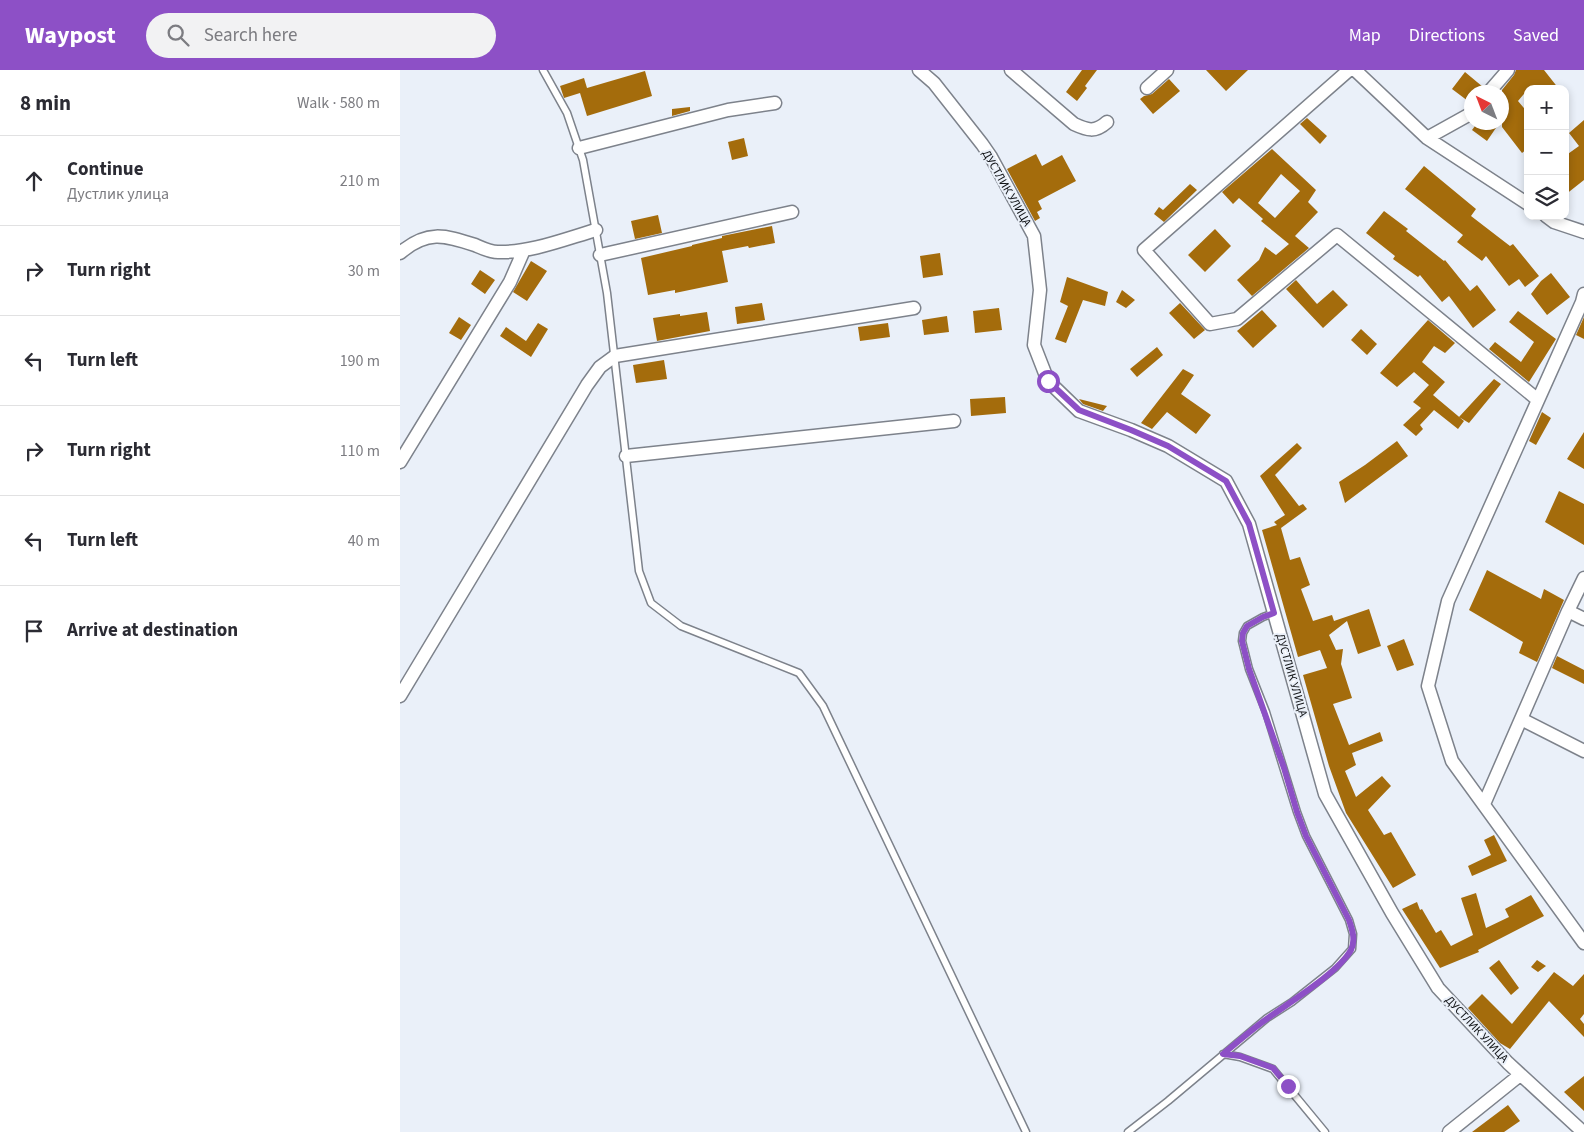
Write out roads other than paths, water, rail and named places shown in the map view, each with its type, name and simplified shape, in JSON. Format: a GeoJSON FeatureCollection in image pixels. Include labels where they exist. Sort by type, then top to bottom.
{"type":"FeatureCollection","features":[{"type":"Feature","properties":{"kind":"street","name":"ДУСТЛИК УЛИЦА"},"geometry":{"type":"LineString","coordinates":[[919,70],[934,83],[991,157],[1034,236],[1040,290],[1034,346],[1048,381],[1079,410],[1168,446],[1226,481],[1249,524],[1325,794],[1392,913],[1438,988],[1520,1075],[1583,1132]]}},
{"type":"Feature","properties":{"kind":"street"},"geometry":{"type":"LineString","coordinates":[[1011,70],[1074,124],[1086,130],[1100,129],[1107,122]]}},
{"type":"Feature","properties":{"kind":"street"},"geometry":{"type":"LineString","coordinates":[[1147,88],[1167,70]]}},
{"type":"Feature","properties":{"kind":"street"},"geometry":{"type":"LineString","coordinates":[[1495,85],[1508,70]]}},
{"type":"Feature","properties":{"kind":"street"},"geometry":{"type":"LineString","coordinates":[[1524,201],[1427,138],[1355,71],[1144,250],[1210,324],[1237,320],[1337,235],[1538,400]]}},
{"type":"Feature","properties":{"kind":"street"},"geometry":{"type":"LineString","coordinates":[[579,148],[728,110],[775,102]]}},
{"type":"Feature","properties":{"kind":"street"},"geometry":{"type":"LineString","coordinates":[[1427,138],[1464,117]]}},
{"type":"Feature","properties":{"kind":"street"},"geometry":{"type":"LineString","coordinates":[[600,255],[792,212]]}},
{"type":"Feature","properties":{"kind":"street"},"geometry":{"type":"LineString","coordinates":[[1551,220],[1584,232]]}},
{"type":"Feature","properties":{"kind":"street"},"geometry":{"type":"LineString","coordinates":[[400,253],[410,245],[430,236],[449,237],[496,252],[524,250],[596,230]]}},
{"type":"Feature","properties":{"kind":"street"},"geometry":{"type":"LineString","coordinates":[[400,462],[510,282],[524,250]]}},
{"type":"Feature","properties":{"kind":"street"},"geometry":{"type":"LineString","coordinates":[[1584,294],[1448,601],[1428,686],[1452,761],[1584,943]]}},
{"type":"Feature","properties":{"kind":"street"},"geometry":{"type":"LineString","coordinates":[[400,696],[587,385],[600,367],[614,356],[914,308]]}},
{"type":"Feature","properties":{"kind":"street"},"geometry":{"type":"LineString","coordinates":[[626,456],[954,421]]}},
{"type":"Feature","properties":{"kind":"street"},"geometry":{"type":"LineString","coordinates":[[1484,804],[1584,578]]}},
{"type":"Feature","properties":{"kind":"street"},"geometry":{"type":"LineString","coordinates":[[1568,611],[1584,619]]}},
{"type":"Feature","properties":{"kind":"street"},"geometry":{"type":"LineString","coordinates":[[1521,720],[1584,750]]}},
{"type":"Feature","properties":{"kind":"street"},"geometry":{"type":"LineString","coordinates":[[1449,1132],[1520,1075]]}},
{"type":"Feature","properties":{"kind":"lane"},"geometry":{"type":"LineString","coordinates":[[543,70],[567,113],[579,148],[596,230],[607,293],[639,571],[652,603],[681,626],[799,673],[804,679],[823,706],[1026,1132]]}},
{"type":"Feature","properties":{"kind":"lane"},"geometry":{"type":"LineString","coordinates":[[1128,1132],[1267,1018],[1292,1002],[1335,968],[1352,949],[1353,934],[1349,920],[1306,836],[1249,669],[1242,641],[1243,633],[1247,626],[1274,613]]}},
{"type":"Feature","properties":{"kind":"lane"},"geometry":{"type":"LineString","coordinates":[[1223,1054],[1240,1056],[1273,1068],[1325,1132]]}}]}
